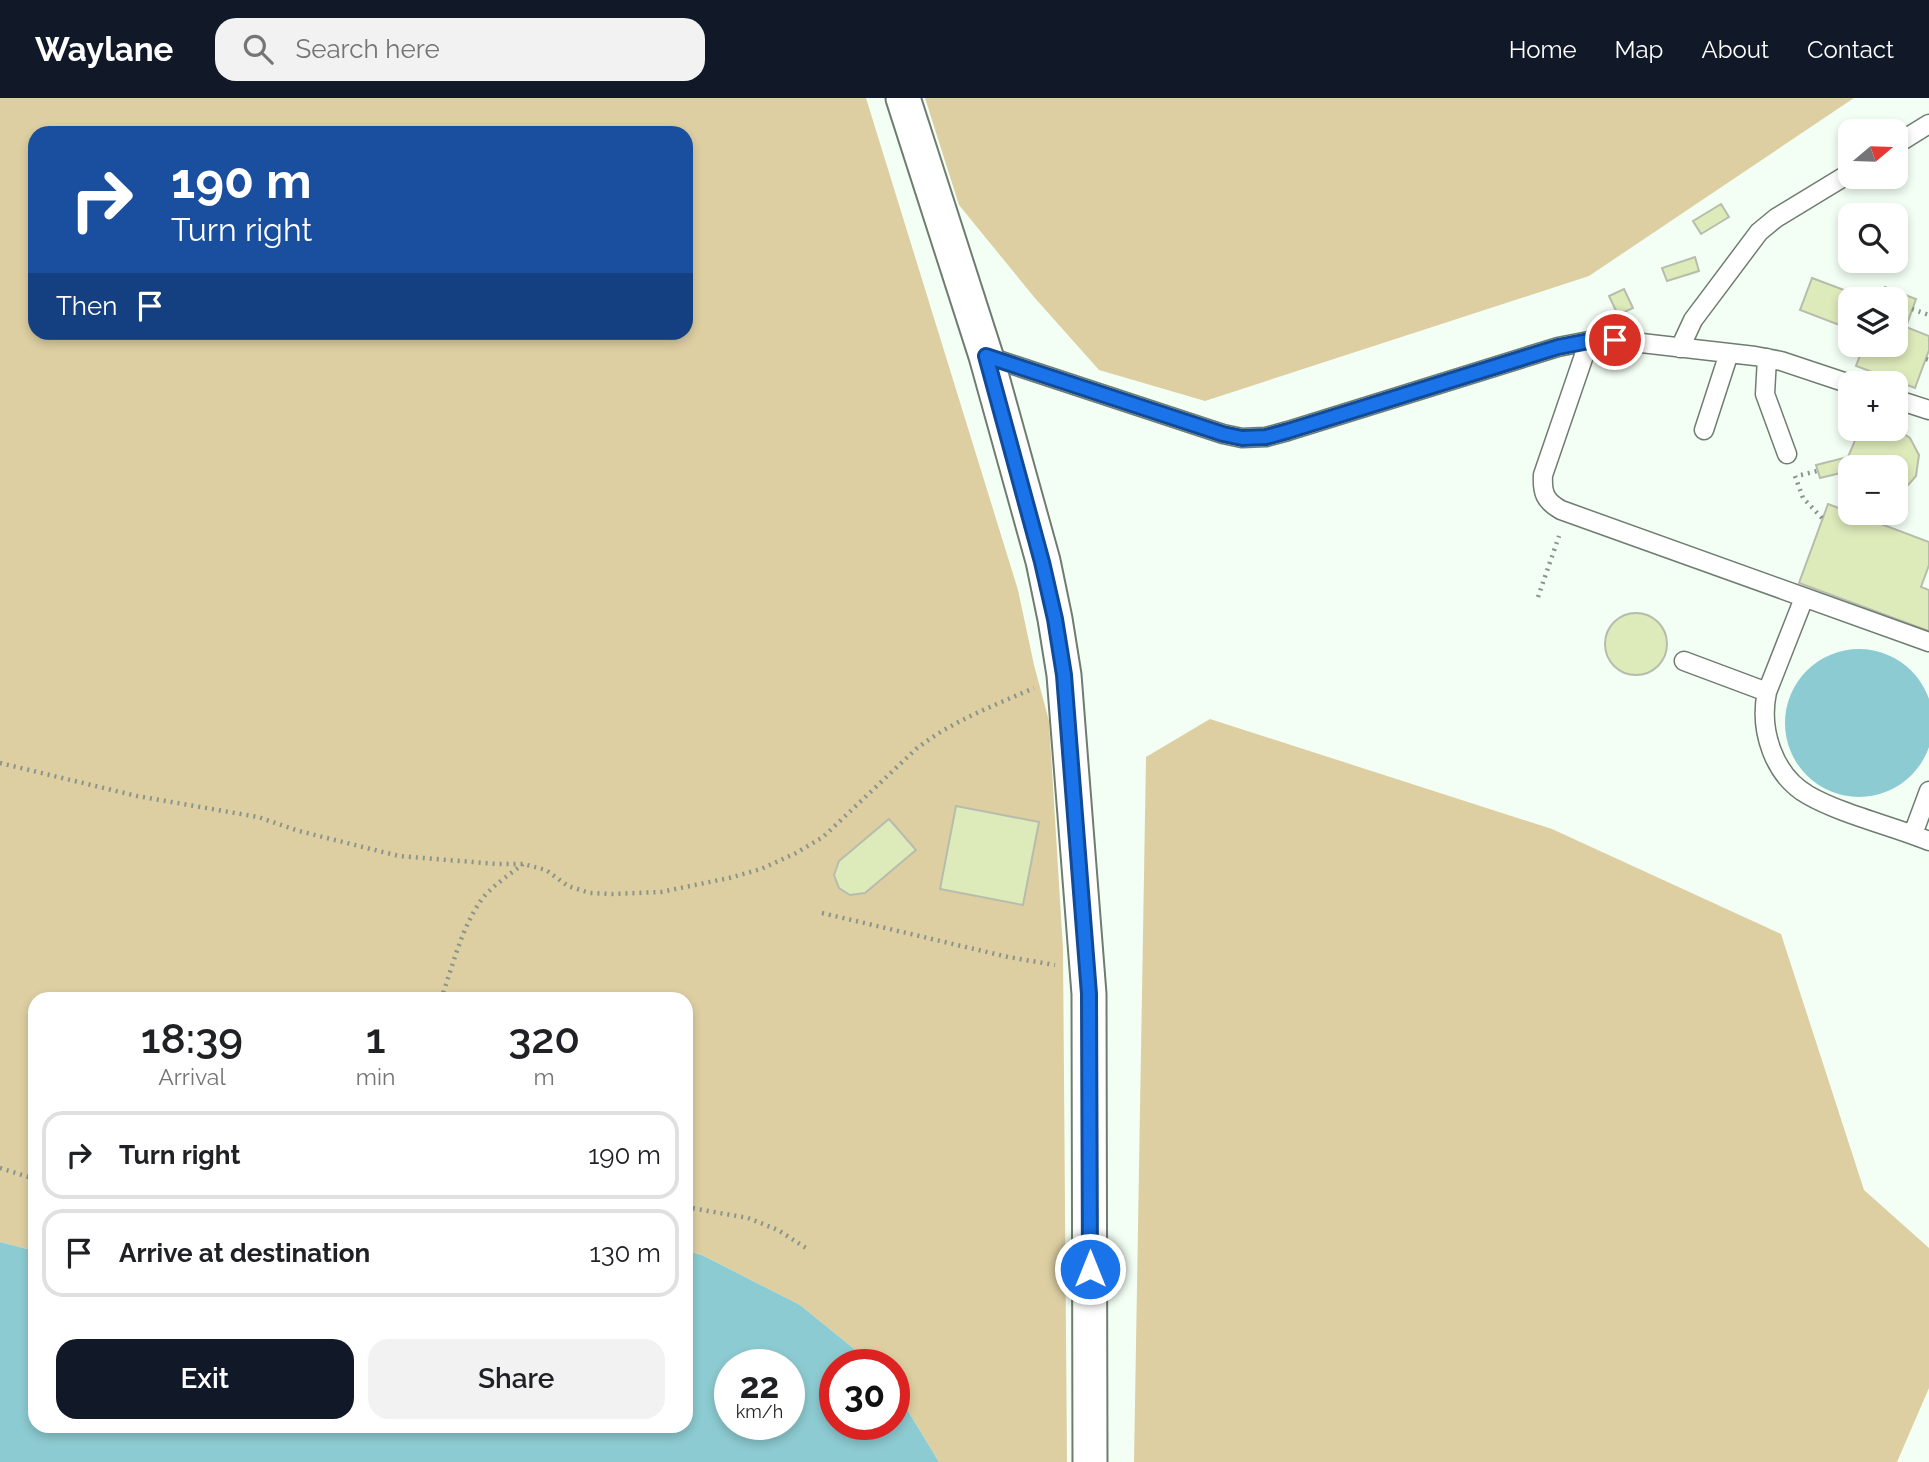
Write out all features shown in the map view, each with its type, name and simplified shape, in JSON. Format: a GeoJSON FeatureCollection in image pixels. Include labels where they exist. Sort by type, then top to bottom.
{"type":"FeatureCollection","features":[{"type":"Feature","properties":{"kind":"street"},"geometry":{"type":"LineString","coordinates":[[903,98],[986,356],[1042,562],[1064,675],[1089,1008],[1090,1462]]}},
{"type":"Feature","properties":{"kind":"lane"},"geometry":{"type":"LineString","coordinates":[[1908,137],[1929,124]]}},
{"type":"Feature","properties":{"kind":"lane"},"geometry":{"type":"LineString","coordinates":[[1680,348],[1693,320],[1759,232],[1776,218],[1838,180]]}},
{"type":"Feature","properties":{"kind":"lane"},"geometry":{"type":"LineString","coordinates":[[986,356],[1212,431],[1242,438],[1266,437],[1288,431],[1558,347],[1589,341],[1615,340],[1767,358],[1838,380]]}},
{"type":"Feature","properties":{"kind":"lane"},"geometry":{"type":"LineString","coordinates":[[1589,341],[1542,475],[1542,492],[1549,503],[1929,642]]}},
{"type":"Feature","properties":{"kind":"lane"},"geometry":{"type":"LineString","coordinates":[[1704,430],[1729,353]]}},
{"type":"Feature","properties":{"kind":"lane"},"geometry":{"type":"LineString","coordinates":[[1767,358],[1765,394],[1787,454]]}},
{"type":"Feature","properties":{"kind":"lane"},"geometry":{"type":"LineString","coordinates":[[1908,403],[1929,410]]}},
{"type":"Feature","properties":{"kind":"lane"},"geometry":{"type":"LineString","coordinates":[[1804,598],[1764,705],[1768,740],[1775,757],[1795,786],[1820,801],[1921,837],[1929,791]]}},
{"type":"Feature","properties":{"kind":"lane"},"geometry":{"type":"LineString","coordinates":[[1685,661],[1767,692]]}},
{"type":"Feature","properties":{"kind":"path"},"geometry":{"type":"LineString","coordinates":[[1912,309],[1929,315]]}},
{"type":"Feature","properties":{"kind":"path"},"geometry":{"type":"LineString","coordinates":[[1787,454],[1803,498],[1823,519]]}},
{"type":"Feature","properties":{"kind":"path"},"geometry":{"type":"LineString","coordinates":[[1538,597],[1568,512]]}},
{"type":"Feature","properties":{"kind":"path"},"geometry":{"type":"LineString","coordinates":[[0,763],[137,796],[258,817],[299,831],[399,856],[523,864],[546,870],[568,886],[590,893],[661,892],[761,869],[796,853],[823,837],[933,736],[953,723],[1064,675]]}},
{"type":"Feature","properties":{"kind":"path"},"geometry":{"type":"LineString","coordinates":[[443,992],[467,926],[483,898],[523,864]]}},
{"type":"Feature","properties":{"kind":"path"},"geometry":{"type":"LineString","coordinates":[[822,913],[1008,957],[1087,970]]}},
{"type":"Feature","properties":{"kind":"path"},"geometry":{"type":"LineString","coordinates":[[0,1168],[28,1177]]}},
{"type":"Feature","properties":{"kind":"path"},"geometry":{"type":"LineString","coordinates":[[693,1208],[748,1218],[778,1230],[806,1248]]}},
{"type":"Feature","properties":{"kind":"shaded area"},"geometry":{"type":"Polygon","coordinates":[[[0,98],[866,98],[1018,590],[1049,721],[1063,949],[1067,1462],[939,1462],[910,1414],[910,1349],[854,1349],[800,1305],[693,1253],[693,992],[28,992],[28,1249],[0,1242],[0,98]]]}},
{"type":"Feature","properties":{"kind":"shaded area"},"geometry":{"type":"Polygon","coordinates":[[[925,98],[1854,98],[1589,276],[1205,401],[1099,370],[1034,297],[959,205],[925,98]]]}},
{"type":"Feature","properties":{"kind":"shaded area"},"geometry":{"type":"Polygon","coordinates":[[[1210,719],[1552,829],[1781,934],[1864,1190],[1929,1248],[1929,1388],[1897,1462],[1134,1462],[1146,757],[1210,719]]]}},
{"type":"Feature","properties":{"kind":"water"},"geometry":{"type":"Polygon","coordinates":[[[1859,649],[1887,655],[1911,671],[1927,695],[1930,706],[1930,740],[1927,751],[1911,775],[1887,791],[1859,797],[1831,791],[1807,775],[1791,751],[1785,723],[1791,695],[1807,671],[1831,655],[1859,649]]]}},
{"type":"Feature","properties":{"kind":"water"},"geometry":{"type":"Polygon","coordinates":[[[0,1242],[28,1249],[28,1433],[693,1433],[693,1253],[800,1305],[854,1349],[819,1349],[819,1440],[910,1440],[910,1414],[939,1462],[0,1462],[0,1242]]]}},
{"type":"Feature","properties":{"kind":"building"},"geometry":{"type":"Polygon","coordinates":[[[1721,204],[1729,217],[1701,234],[1693,221],[1721,204]]]}},
{"type":"Feature","properties":{"kind":"building"},"geometry":{"type":"Polygon","coordinates":[[[1695,257],[1699,271],[1667,281],[1662,268],[1695,257]]]}},
{"type":"Feature","properties":{"kind":"building"},"geometry":{"type":"Polygon","coordinates":[[[1812,278],[1838,288],[1838,324],[1800,310],[1812,278]]]}},
{"type":"Feature","properties":{"kind":"building"},"geometry":{"type":"Polygon","coordinates":[[[1624,289],[1633,308],[1618,315],[1609,296],[1624,289]]]}},
{"type":"Feature","properties":{"kind":"building"},"geometry":{"type":"Polygon","coordinates":[[[1908,296],[1916,299],[1908,321],[1908,296]]]}},
{"type":"Feature","properties":{"kind":"building"},"geometry":{"type":"Polygon","coordinates":[[[1908,328],[1929,336],[1929,350],[1915,388],[1908,385],[1908,371],[1869,371],[1856,366],[1859,357],[1908,357],[1908,328]]]}},
{"type":"Feature","properties":{"kind":"building"},"geometry":{"type":"Polygon","coordinates":[[[1908,437],[1919,455],[1916,476],[1908,485],[1908,455],[1849,455],[1855,441],[1908,441],[1908,437]]]}},
{"type":"Feature","properties":{"kind":"building"},"geometry":{"type":"Polygon","coordinates":[[[1838,460],[1838,474],[1820,478],[1816,465],[1838,460]]]}},
{"type":"Feature","properties":{"kind":"building"},"geometry":{"type":"Polygon","coordinates":[[[1828,504],[1838,508],[1838,525],[1884,525],[1929,542],[1929,565],[1921,587],[1929,590],[1929,631],[1799,583],[1828,504]]]}},
{"type":"Feature","properties":{"kind":"building"},"geometry":{"type":"Polygon","coordinates":[[[1636,613],[1658,622],[1667,644],[1658,666],[1636,675],[1614,666],[1605,644],[1614,622],[1636,613]]]}},
{"type":"Feature","properties":{"kind":"building"},"geometry":{"type":"Polygon","coordinates":[[[956,806],[1039,822],[1023,905],[940,889],[956,806]]]}},
{"type":"Feature","properties":{"kind":"building"},"geometry":{"type":"Polygon","coordinates":[[[889,819],[916,850],[865,893],[850,895],[839,888],[834,875],[839,861],[889,819]]]}},
{"type":"Feature","properties":{"kind":"route"},"geometry":{"type":"LineString","coordinates":[[1090,1269],[1089,994],[1064,675],[1042,562],[986,356],[1202,428],[1242,438],[1266,437],[1288,431],[1558,347],[1589,341],[1615,340]]}}]}
